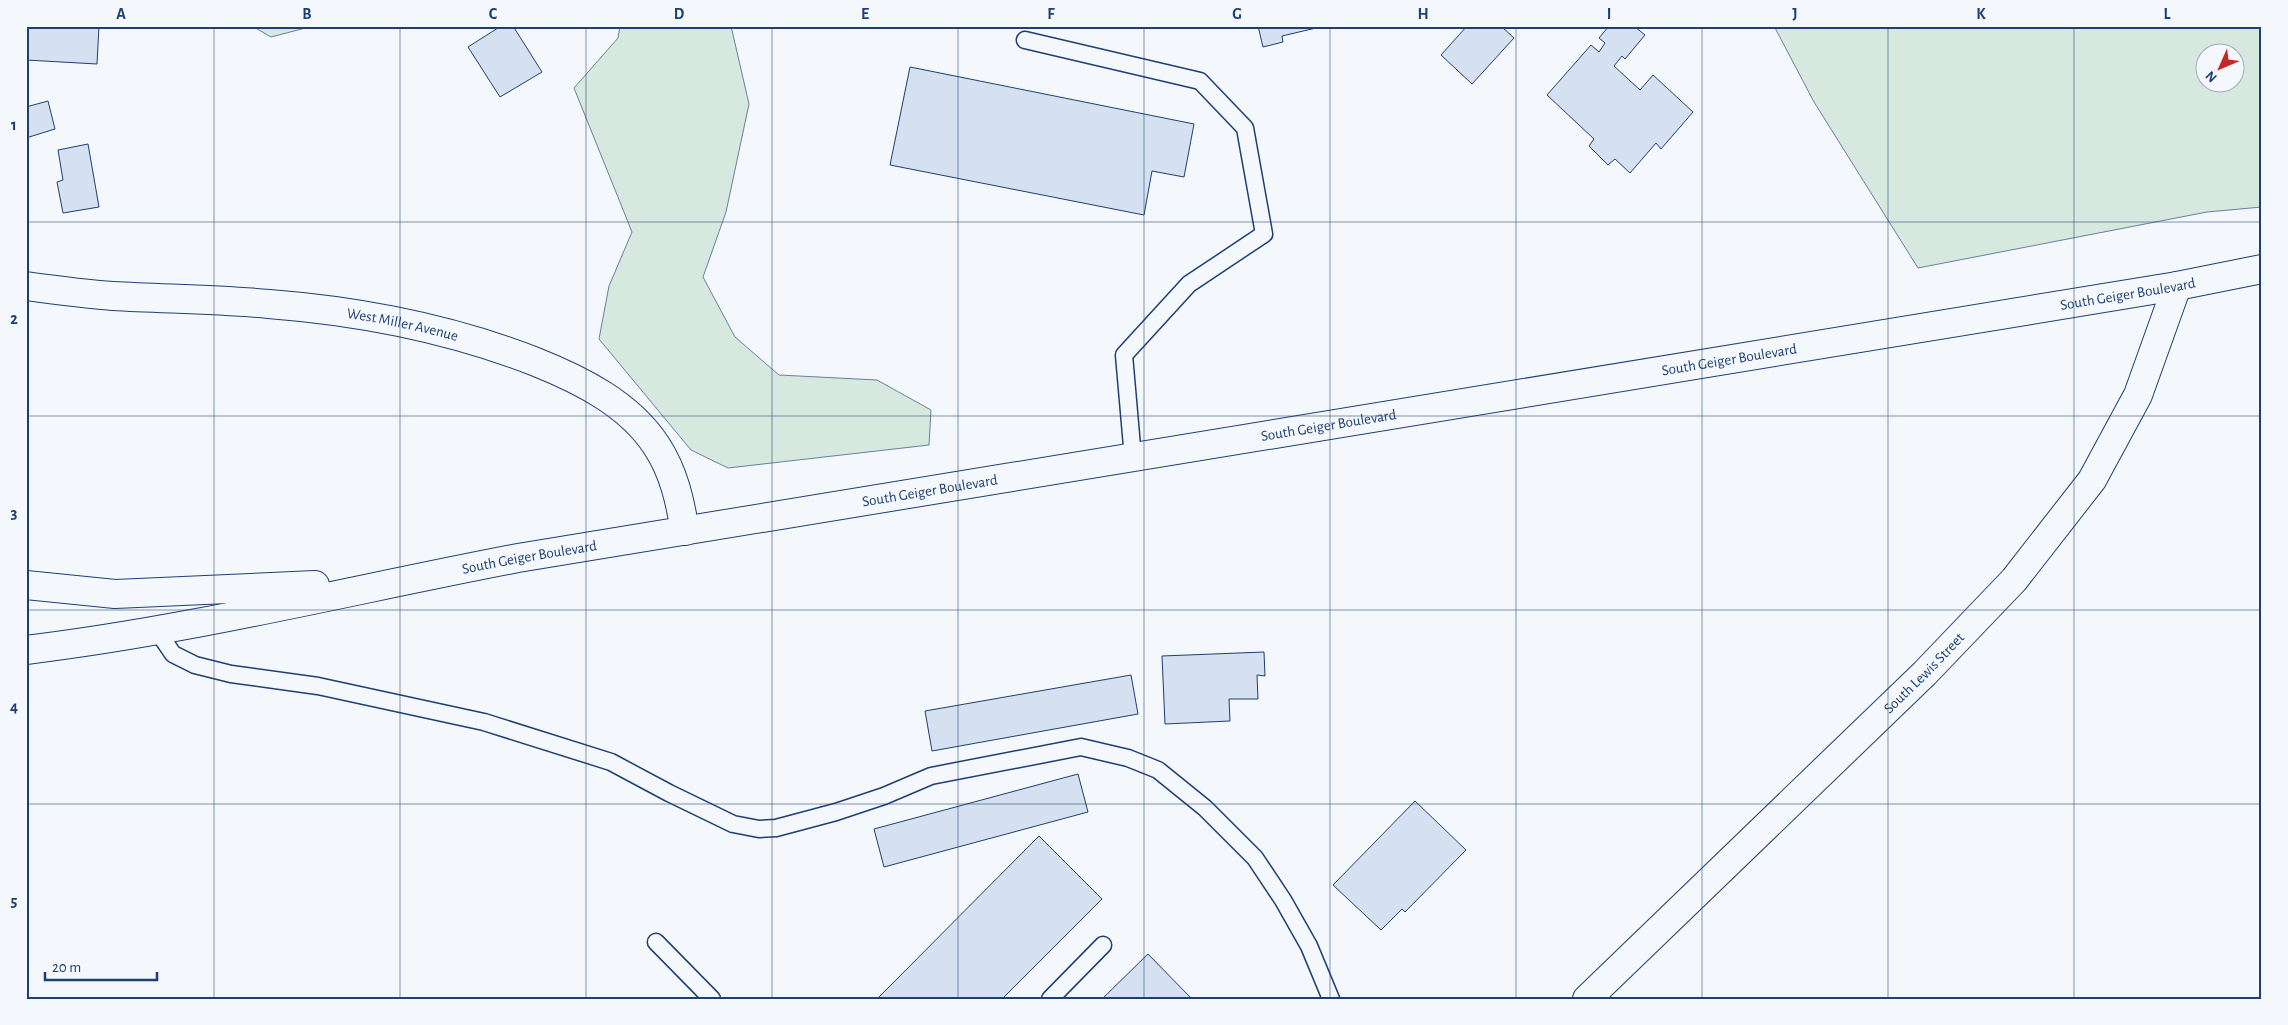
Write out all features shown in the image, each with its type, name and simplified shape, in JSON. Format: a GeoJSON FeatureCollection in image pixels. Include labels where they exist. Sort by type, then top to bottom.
{"type":"FeatureCollection","features":[{"type":"Feature","properties":{"kind":"street","name":"South Geiger Boulevard"},"geometry":{"type":"LineString","coordinates":[[396,581],[518,558],[2177,286],[2262,269]]}},
{"type":"Feature","properties":{"kind":"street","name":"West Miller Avenue"},"geometry":{"type":"LineString","coordinates":[[26,286],[112,296],[269,304],[322,310],[423,328],[523,357],[568,376],[606,396],[646,432],[656,445],[672,476],[679,496],[685,531]]}},
{"type":"Feature","properties":{"kind":"street","name":"South Lewis Street"},"geometry":{"type":"LineString","coordinates":[[1587,999],[1925,673],[2014,580],[2092,480],[2138,395],[2177,286]]}},
{"type":"Feature","properties":{"kind":"street"},"geometry":{"type":"LineString","coordinates":[[26,585],[115,594],[396,581]]}},
{"type":"Feature","properties":{"kind":"street"},"geometry":{"type":"LineString","coordinates":[[26,650],[211,620],[396,581]]}},
{"type":"Feature","properties":{"kind":"lane"},"geometry":{"type":"LineString","coordinates":[[1024,40],[1200,81],[1246,128],[1264,234],[1189,284],[1124,356],[1133,458]]}},
{"type":"Feature","properties":{"kind":"lane"},"geometry":{"type":"LineString","coordinates":[[156,629],[173,654],[195,665],[231,674],[318,686],[484,722],[611,762],[669,793],[734,824],[759,829],[776,828],[836,812],[884,796],[931,776],[1081,747],[1128,758],[1158,770],[1205,808],[1255,858],[1283,900],[1309,946],[1331,999]]}},
{"type":"Feature","properties":{"kind":"lane"},"geometry":{"type":"LineString","coordinates":[[656,942],[712,999]]}},
{"type":"Feature","properties":{"kind":"lane"},"geometry":{"type":"LineString","coordinates":[[1050,999],[1103,945]]}},
{"type":"Feature","properties":{"kind":"shaded area"},"geometry":{"type":"Polygon","coordinates":[[[252,26],[313,26],[271,37],[252,26]]]}},
{"type":"Feature","properties":{"kind":"shaded area"},"geometry":{"type":"Polygon","coordinates":[[[620,26],[731,26],[749,104],[726,212],[703,277],[735,337],[779,375],[877,380],[931,410],[929,445],[728,468],[691,450],[599,339],[609,286],[632,232],[574,88],[618,38],[620,26]]]}},
{"type":"Feature","properties":{"kind":"shaded area"},"geometry":{"type":"Polygon","coordinates":[[[1774,26],[2262,26],[2262,207],[2207,212],[1918,268],[1814,102],[1774,26]]]}},
{"type":"Feature","properties":{"kind":"building"},"geometry":{"type":"Polygon","coordinates":[[[26,26],[99,26],[97,64],[26,60],[26,26]]]}},
{"type":"Feature","properties":{"kind":"building"},"geometry":{"type":"Polygon","coordinates":[[[501,26],[513,26],[542,72],[500,97],[468,47],[501,26]]]}},
{"type":"Feature","properties":{"kind":"building"},"geometry":{"type":"Polygon","coordinates":[[[1258,26],[1315,26],[1316,28],[1282,36],[1283,42],[1263,47],[1258,26]]]}},
{"type":"Feature","properties":{"kind":"building"},"geometry":{"type":"Polygon","coordinates":[[[1467,26],[1501,26],[1514,38],[1472,84],[1441,55],[1467,26]]]}},
{"type":"Feature","properties":{"kind":"building"},"geometry":{"type":"Polygon","coordinates":[[[1609,26],[1634,26],[1645,35],[1625,59],[1622,56],[1614,66],[1640,90],[1653,75],[1693,112],[1661,149],[1656,143],[1630,173],[1615,159],[1608,165],[1589,146],[1594,139],[1547,95],[1591,45],[1599,52],[1605,43],[1599,38],[1609,26]]]}},
{"type":"Feature","properties":{"kind":"building"},"geometry":{"type":"Polygon","coordinates":[[[910,67],[1194,124],[1184,177],[1152,171],[1144,215],[890,165],[910,67]]]}},
{"type":"Feature","properties":{"kind":"building"},"geometry":{"type":"Polygon","coordinates":[[[48,101],[55,129],[26,138],[26,107],[48,101]]]}},
{"type":"Feature","properties":{"kind":"building"},"geometry":{"type":"Polygon","coordinates":[[[88,144],[99,207],[63,213],[57,182],[63,180],[58,150],[88,144]]]}},
{"type":"Feature","properties":{"kind":"building"},"geometry":{"type":"Polygon","coordinates":[[[1264,652],[1265,676],[1257,675],[1258,699],[1229,699],[1230,721],[1165,724],[1162,656],[1264,652]]]}},
{"type":"Feature","properties":{"kind":"building"},"geometry":{"type":"Polygon","coordinates":[[[1131,675],[1138,714],[932,751],[925,711],[1131,675]]]}},
{"type":"Feature","properties":{"kind":"building"},"geometry":{"type":"Polygon","coordinates":[[[1078,774],[1088,812],[884,867],[874,829],[1078,774]]]}},
{"type":"Feature","properties":{"kind":"building"},"geometry":{"type":"Polygon","coordinates":[[[1415,801],[1466,850],[1405,912],[1402,909],[1381,930],[1333,885],[1415,801]]]}},
{"type":"Feature","properties":{"kind":"building"},"geometry":{"type":"Polygon","coordinates":[[[1039,836],[1102,899],[1002,999],[877,999],[1039,836]]]}},
{"type":"Feature","properties":{"kind":"building"},"geometry":{"type":"Polygon","coordinates":[[[1148,954],[1192,999],[1102,999],[1148,954]]]}}]}
